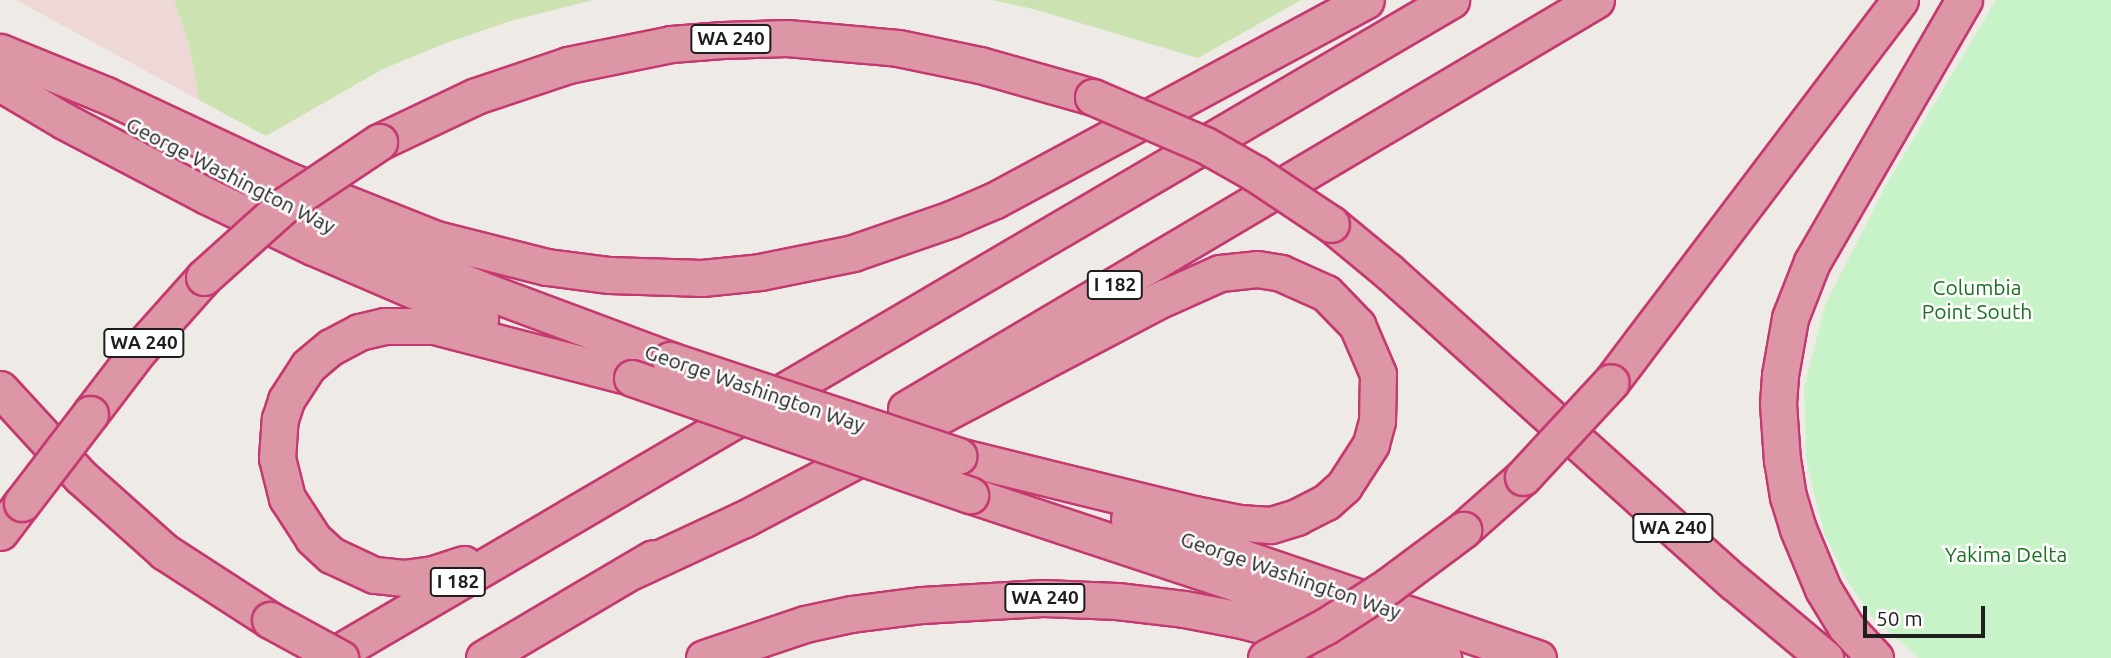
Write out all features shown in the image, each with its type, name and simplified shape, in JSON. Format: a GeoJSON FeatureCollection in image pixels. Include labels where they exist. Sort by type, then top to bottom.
{"type":"FeatureCollection","features":[{"type":"Feature","properties":{"kind":"highway"},"geometry":{"type":"LineString","coordinates":[[0,52],[106,95],[290,181],[436,240],[547,267],[608,275],[702,278],[760,272],[853,253],[951,219],[995,200],[1366,0]]}},
{"type":"Feature","properties":{"kind":"highway","name":"I 182"},"geometry":{"type":"LineString","coordinates":[[329,658],[1451,0]]}},
{"type":"Feature","properties":{"kind":"highway","name":"I 182"},"geometry":{"type":"LineString","coordinates":[[484,658],[1596,0]]}},
{"type":"Feature","properties":{"kind":"highway"},"geometry":{"type":"LineString","coordinates":[[1266,658],[1388,586],[1463,530],[1523,477],[1611,382],[1900,0]]}},
{"type":"Feature","properties":{"kind":"highway"},"geometry":{"type":"LineString","coordinates":[[1875,658],[1846,627],[1824,589],[1798,529],[1788,497],[1782,461],[1778,404],[1780,375],[1790,318],[1812,262],[1964,0]]}},
{"type":"Feature","properties":{"kind":"highway","name":"WA 240"},"geometry":{"type":"LineString","coordinates":[[0,532],[139,350],[204,277],[282,207],[379,142],[476,96],[568,65],[671,44],[788,38],[898,48],[980,65],[1093,97],[1205,145],[1255,174],[1331,225],[1388,271],[1734,582],[1825,658]]}},
{"type":"Feature","properties":{"kind":"highway","name":"George Washington Way"},"geometry":{"type":"LineString","coordinates":[[0,52],[160,141],[371,244],[480,289],[670,360],[958,456],[1348,595],[1538,658]]}},
{"type":"Feature","properties":{"kind":"highway","name":"George Washington Way"},"geometry":{"type":"LineString","coordinates":[[0,83],[147,165],[313,247],[438,303],[627,377],[1266,593],[1443,658]]}},
{"type":"Feature","properties":{"kind":"highway"},"geometry":{"type":"LineString","coordinates":[[634,570],[744,519],[1164,298],[1220,273],[1257,269],[1281,273],[1326,293],[1357,325],[1378,374],[1377,421],[1371,444],[1344,486],[1326,502],[1297,517],[1270,525],[1216,519],[958,456]]}},
{"type":"Feature","properties":{"kind":"highway"},"geometry":{"type":"LineString","coordinates":[[587,505],[467,563],[433,574],[404,578],[374,575],[331,555],[299,520],[280,479],[277,458],[280,419],[286,400],[307,366],[331,347],[359,332],[385,326],[433,326],[627,377]]}},
{"type":"Feature","properties":{"kind":"highway"},"geometry":{"type":"LineString","coordinates":[[0,389],[81,477],[154,542],[213,586],[340,658]]}},
{"type":"Feature","properties":{"kind":"highway","name":"WA 240"},"geometry":{"type":"LineString","coordinates":[[704,658],[805,624],[851,614],[922,605],[1043,598],[1117,601],[1184,608],[1242,620],[1387,658]]}},
{"type":"Feature","properties":{"kind":"shaded area"},"geometry":{"type":"Polygon","coordinates":[[[16,0],[174,0],[190,48],[199,100],[16,0]]]}},
{"type":"Feature","properties":{"kind":"green space"},"geometry":{"type":"Polygon","coordinates":[[[174,0],[593,0],[514,20],[446,43],[383,69],[266,136],[199,100],[190,48],[174,0]]]}},
{"type":"Feature","properties":{"kind":"green space"},"geometry":{"type":"Polygon","coordinates":[[[992,0],[1301,0],[1198,58],[1033,9],[992,0]]]}},
{"type":"Feature","properties":{"kind":"green space","name":"Columbia Point South"},"geometry":{"type":"Polygon","coordinates":[[[1996,0],[2111,0],[2111,658],[1919,658],[1872,617],[1845,577],[1824,533],[1806,459],[1804,388],[1825,305],[1886,185],[1996,0]]]}},
{"type":"Feature","properties":{"kind":"park label","name":"Yakima Delta"},"geometry":{"type":"Point","coordinates":[2006,554]}}]}
